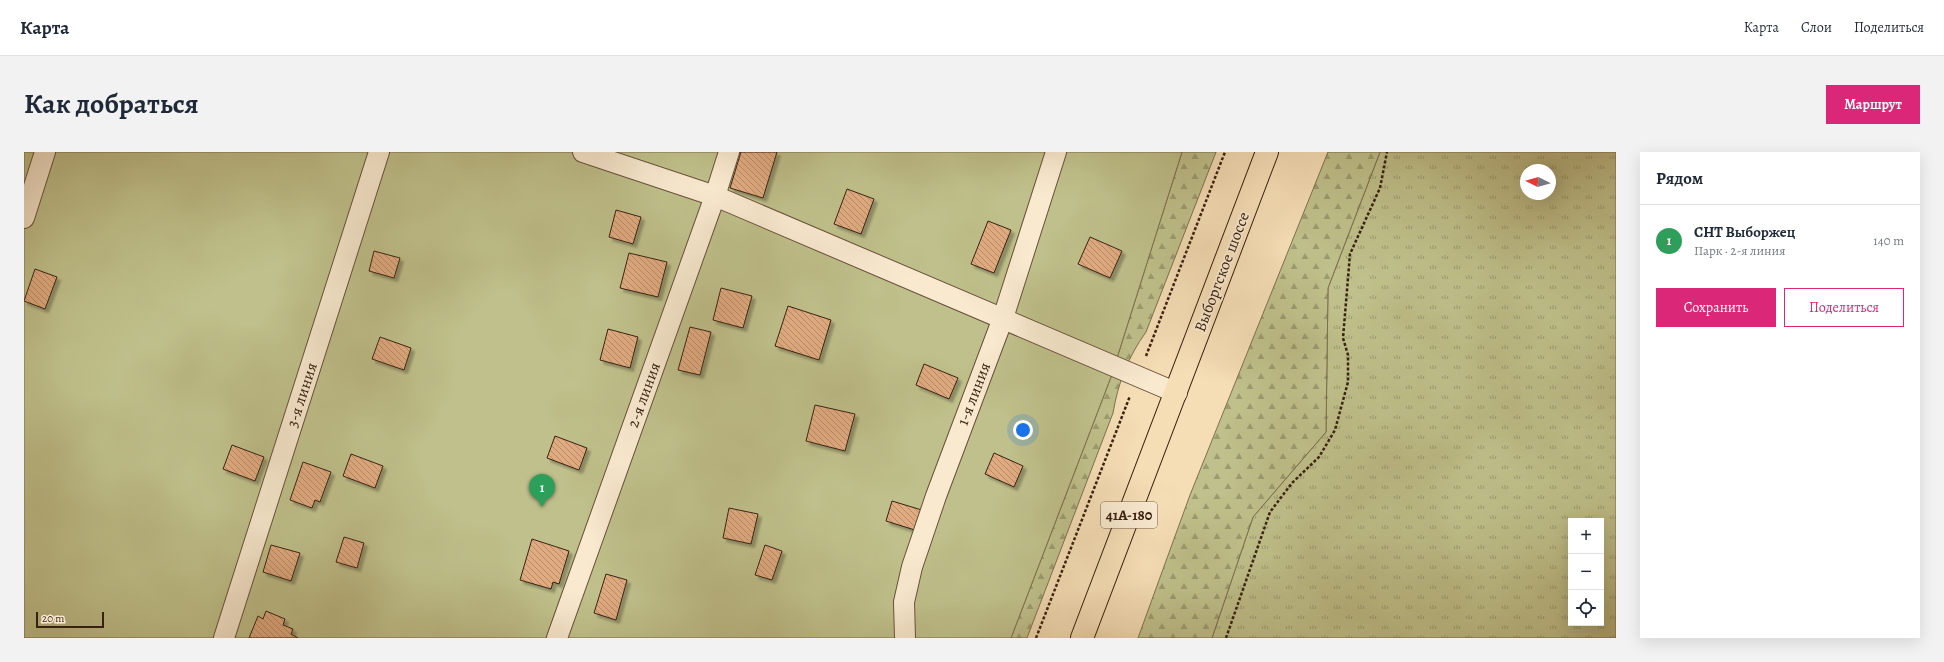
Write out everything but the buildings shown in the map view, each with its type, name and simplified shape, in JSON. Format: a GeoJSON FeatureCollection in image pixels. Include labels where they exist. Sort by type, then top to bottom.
{"type":"FeatureCollection","features":[{"type":"Feature","properties":{"kind":"main road","name":"Выборгское шоссе"},"geometry":{"type":"LineString","coordinates":[[1177,393],[1267,152]]}},
{"type":"Feature","properties":{"kind":"main road","name":"41А-180"},"geometry":{"type":"LineString","coordinates":[[1082,638],[1177,393]]}},
{"type":"Feature","properties":{"kind":"street"},"geometry":{"type":"LineString","coordinates":[[24,218],[45,152]]}},
{"type":"Feature","properties":{"kind":"street","name":"3-я линия"},"geometry":{"type":"LineString","coordinates":[[224,638],[379,152]]}},
{"type":"Feature","properties":{"kind":"street"},"geometry":{"type":"LineString","coordinates":[[583,152],[715,196],[1177,393]]}},
{"type":"Feature","properties":{"kind":"street","name":"2-я линия"},"geometry":{"type":"LineString","coordinates":[[557,638],[715,196],[729,152]]}},
{"type":"Feature","properties":{"kind":"street","name":"1-я линия"},"geometry":{"type":"LineString","coordinates":[[905,638],[904,602],[912,567],[936,496],[1003,318],[1056,152]]}},
{"type":"Feature","properties":{"kind":"path"},"geometry":{"type":"LineString","coordinates":[[1036,638],[1225,152]]}},
{"type":"Feature","properties":{"kind":"path"},"geometry":{"type":"LineString","coordinates":[[1226,638],[1270,512],[1292,483],[1319,457],[1335,430],[1348,382],[1348,355],[1343,338],[1350,254],[1380,188],[1387,152]]}},
{"type":"Feature","properties":{"kind":"green space"},"geometry":{"type":"Polygon","coordinates":[[[24,152],[1182,152],[1111,377],[1011,638],[24,638],[24,152]]]}},
{"type":"Feature","properties":{"kind":"green space"},"geometry":{"type":"Polygon","coordinates":[[[1182,152],[1216,152],[1146,332],[1134,351],[1121,381],[1113,413],[1027,638],[1011,638],[1111,377],[1182,152]]]}},
{"type":"Feature","properties":{"kind":"green space"},"geometry":{"type":"Polygon","coordinates":[[[1328,152],[1380,152],[1328,288],[1326,432],[1253,517],[1212,638],[1138,638],[1190,495],[1328,152]]]}},
{"type":"Feature","properties":{"kind":"green space"},"geometry":{"type":"Polygon","coordinates":[[[1380,152],[1616,152],[1616,638],[1212,638],[1253,517],[1326,432],[1328,288],[1380,152]]]}},
{"type":"Feature","properties":{"kind":"place","name":"СНТ Выборжец"},"geometry":{"type":"Point","coordinates":[542,507]}}]}
